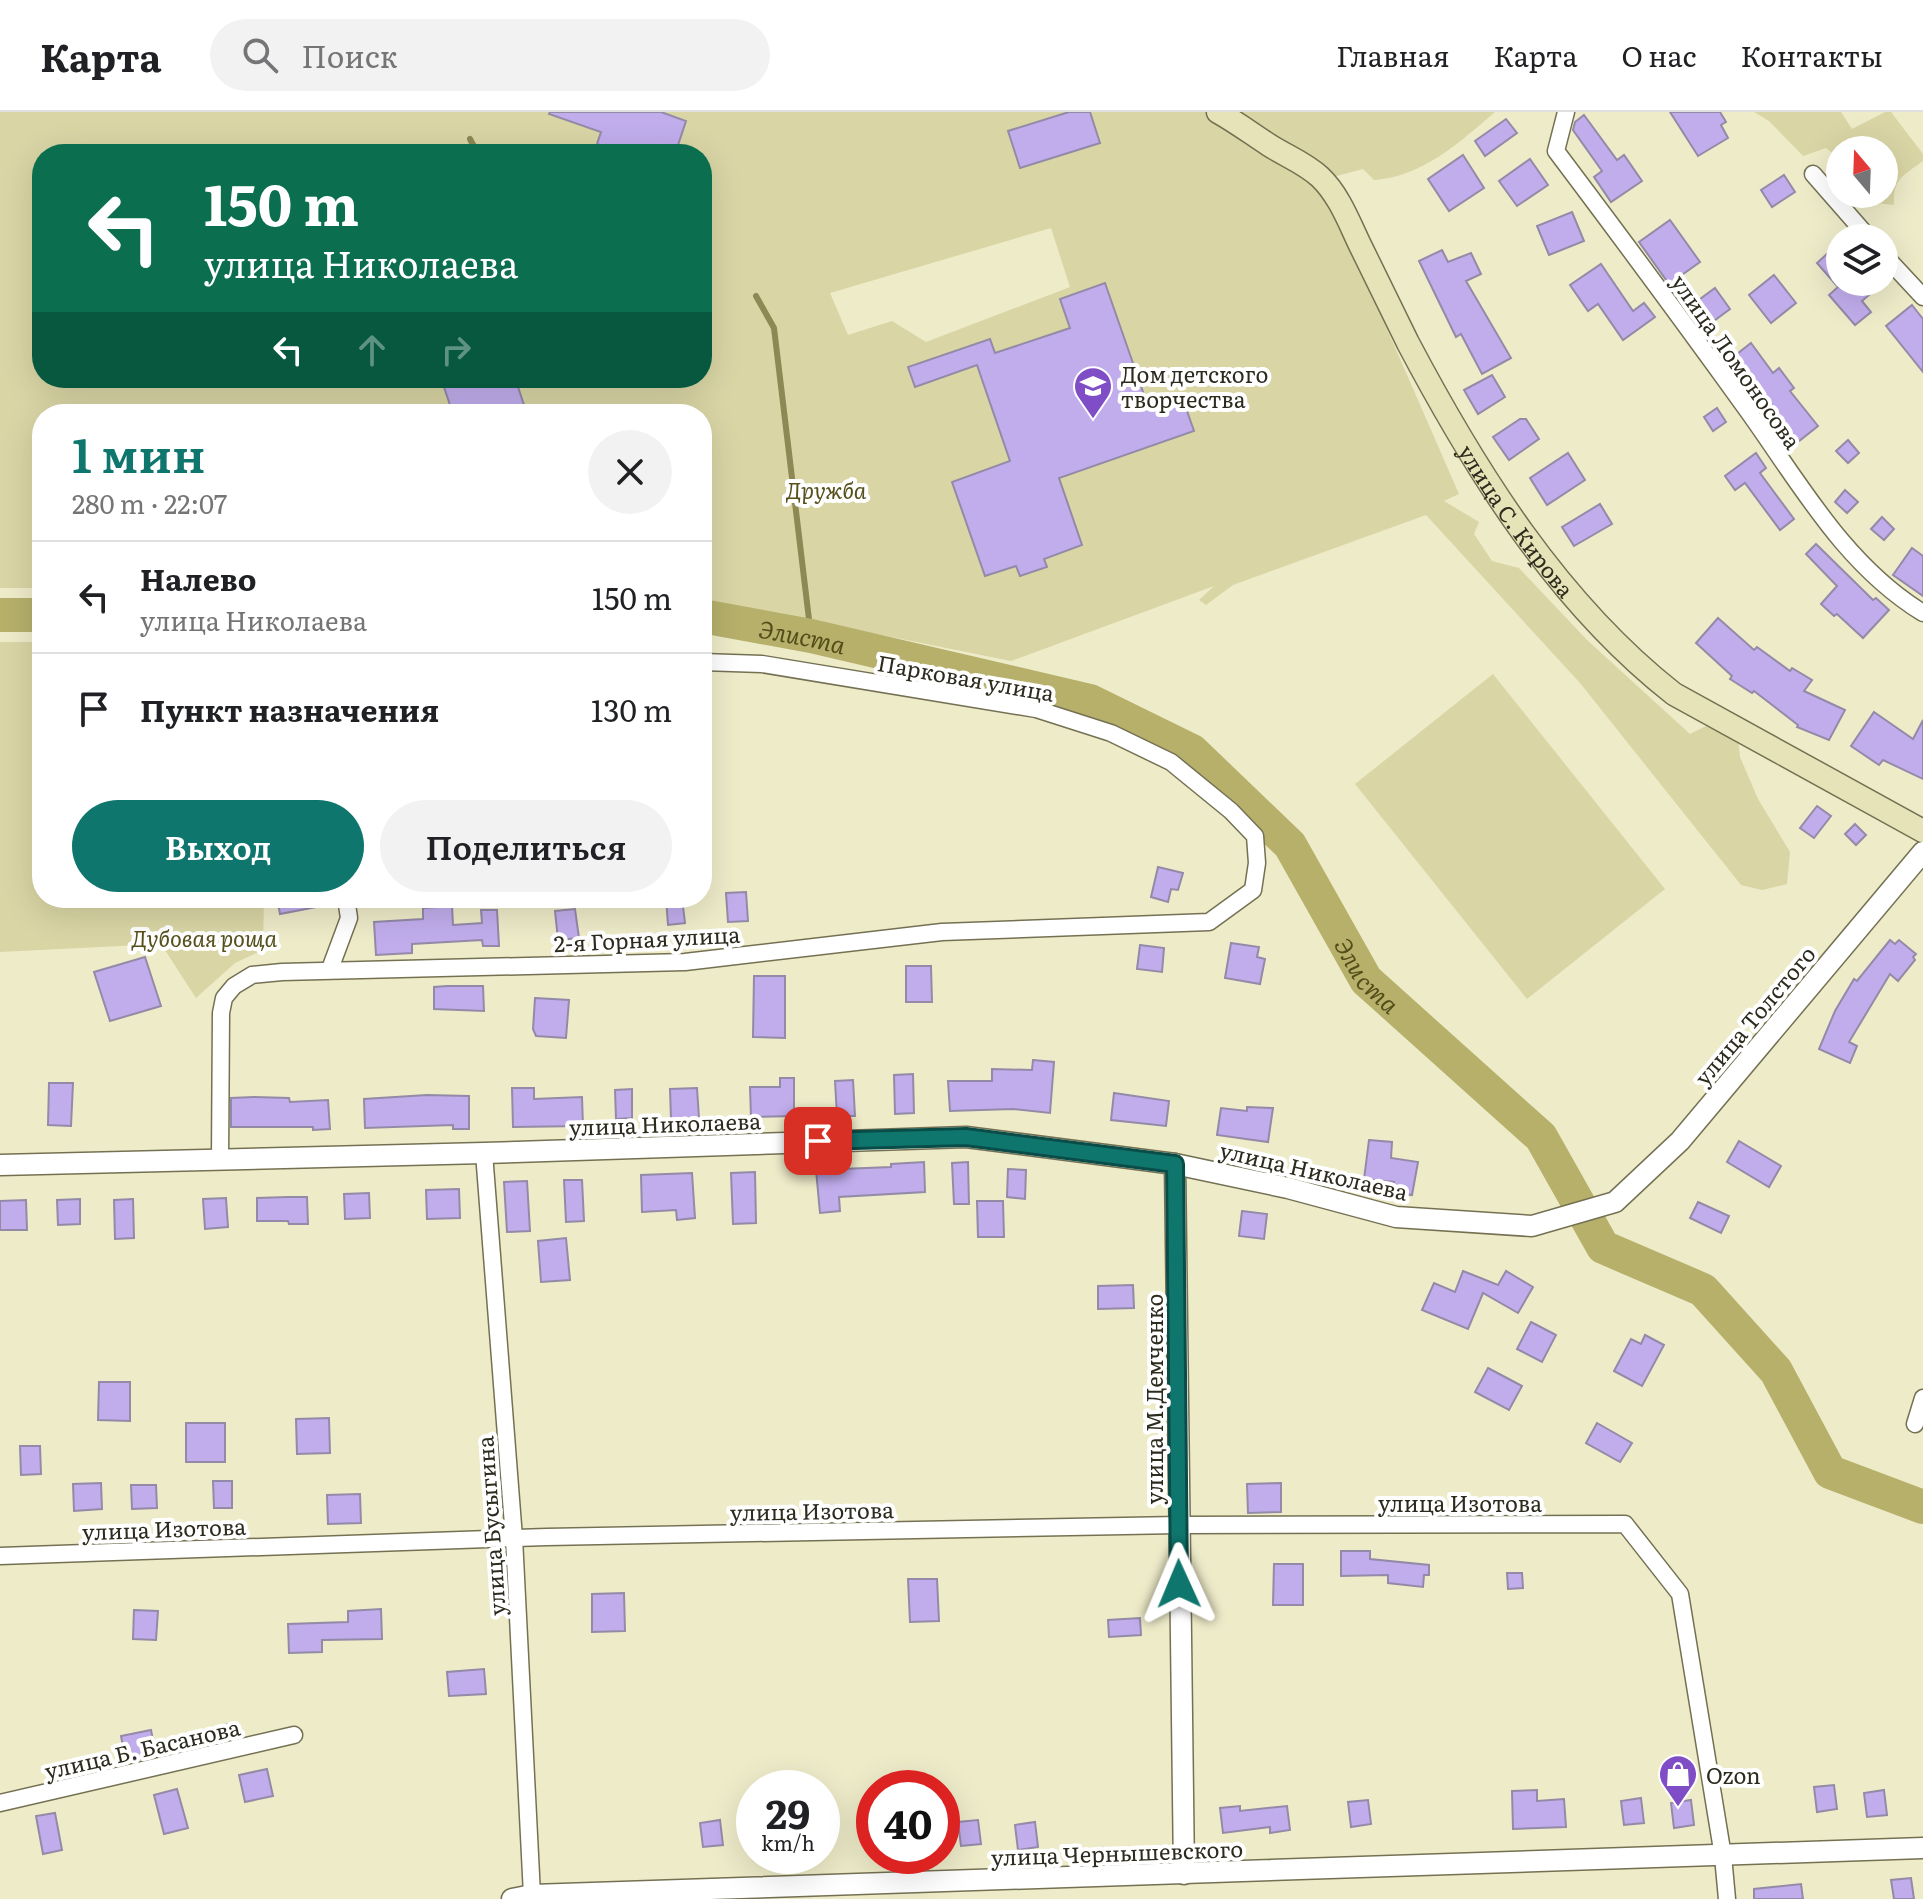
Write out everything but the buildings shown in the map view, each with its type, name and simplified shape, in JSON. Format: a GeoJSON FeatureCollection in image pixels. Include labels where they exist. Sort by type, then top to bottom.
{"type":"FeatureCollection","features":[{"type":"Feature","properties":{"kind":"main road","name":"улица С. Кирова"},"geometry":{"type":"LineString","coordinates":[[1218,112],[1303,163],[1322,179],[1341,207],[1420,365],[1482,472],[1521,529],[1610,638],[1674,694],[1923,831]]}},
{"type":"Feature","properties":{"kind":"street","name":"улица Ломоносова"},"geometry":{"type":"LineString","coordinates":[[1566,112],[1556,151],[1749,413],[1820,517],[1872,572],[1923,613]]}},
{"type":"Feature","properties":{"kind":"street"},"geometry":{"type":"LineString","coordinates":[[1813,174],[1857,224]]}},
{"type":"Feature","properties":{"kind":"street"},"geometry":{"type":"LineString","coordinates":[[1898,270],[1923,297]]}},
{"type":"Feature","properties":{"kind":"street","name":"Парковая улица"},"geometry":{"type":"LineString","coordinates":[[712,662],[762,664],[1036,709],[1111,733],[1171,762],[1231,811],[1255,836],[1257,863]]}},
{"type":"Feature","properties":{"kind":"street","name":"улица Толстого"},"geometry":{"type":"LineString","coordinates":[[1615,1202],[1680,1141],[1923,852]]}},
{"type":"Feature","properties":{"kind":"street","name":"2-я Горная улица"},"geometry":{"type":"LineString","coordinates":[[220,1160],[221,1013],[224,998],[234,986],[252,975],[330,969],[685,962],[942,932],[1209,922],[1253,890],[1257,863]]}},
{"type":"Feature","properties":{"kind":"street"},"geometry":{"type":"LineString","coordinates":[[330,969],[349,918],[348,908]]}},
{"type":"Feature","properties":{"kind":"street","name":"улица Николаева"},"geometry":{"type":"LineString","coordinates":[[0,1165],[966,1137],[1175,1164],[1288,1188],[1396,1217],[1532,1226],[1615,1202]]}},
{"type":"Feature","properties":{"kind":"street","name":"улица Бусыгина"},"geometry":{"type":"LineString","coordinates":[[484,1153],[514,1538],[522,1897]]}},
{"type":"Feature","properties":{"kind":"street","name":"улица М.Демченко"},"geometry":{"type":"LineString","coordinates":[[1175,1164],[1184,1874]]}},
{"type":"Feature","properties":{"kind":"street"},"geometry":{"type":"LineString","coordinates":[[1915,1424],[1923,1398]]}},
{"type":"Feature","properties":{"kind":"street","name":"улица Изотова"},"geometry":{"type":"LineString","coordinates":[[0,1556],[514,1538],[1178,1525],[1625,1524],[1680,1594],[1723,1856]]}},
{"type":"Feature","properties":{"kind":"street","name":"улица Б. Басанова"},"geometry":{"type":"LineString","coordinates":[[0,1803],[294,1735]]}},
{"type":"Feature","properties":{"kind":"street","name":"улица Чернышевского"},"geometry":{"type":"LineString","coordinates":[[522,1897],[1923,1848]]}},
{"type":"Feature","properties":{"kind":"street"},"geometry":{"type":"LineString","coordinates":[[1723,1856],[1727,1899]]}},
{"type":"Feature","properties":{"kind":"green space","name":"Дружба"},"geometry":{"type":"Polygon","coordinates":[[[0,112],[1495,112],[1439,156],[1408,172],[1374,180],[1363,169],[1322,180],[1459,494],[1444,501],[1479,522],[1474,534],[1492,561],[1519,568],[1587,640],[1690,734],[1708,725],[1738,738],[1740,757],[1758,799],[1790,852],[1787,884],[1762,890],[1741,885],[1580,683],[1426,515],[1233,585],[1206,605],[1199,600],[1214,586],[1011,661],[712,601],[712,404],[32,404],[32,588],[0,588],[0,112]],[[1051,228],[830,293],[848,335],[892,321],[926,342],[1070,287],[1051,228]],[[1105,283],[1060,299],[1070,328],[995,353],[990,339],[909,367],[916,387],[977,365],[1010,461],[952,482],[985,576],[1016,566],[1021,576],[1046,567],[1044,559],[1082,545],[1059,478],[1149,409],[1105,283]]]}},
{"type":"Feature","properties":{"kind":"green space"},"geometry":{"type":"Polygon","coordinates":[[[1754,112],[1841,112],[1852,129],[1891,112],[1923,154],[1923,161],[1898,182],[1898,136],[1826,136],[1826,148],[1803,156],[1769,121],[1754,112]]]}},
{"type":"Feature","properties":{"kind":"green space","name":"Дубовая роща"},"geometry":{"type":"Polygon","coordinates":[[[0,642],[32,642],[32,908],[264,908],[263,950],[235,963],[196,998],[161,944],[0,952],[0,642]]]}},
{"type":"Feature","properties":{"kind":"green space"},"geometry":{"type":"Polygon","coordinates":[[[1493,674],[1665,889],[1527,999],[1355,784],[1493,674]]]}},
{"type":"Feature","properties":{"kind":"waterway"},"geometry":{"type":"LineString","coordinates":[[470,139],[473,144]]}},
{"type":"Feature","properties":{"kind":"waterway"},"geometry":{"type":"LineString","coordinates":[[756,296],[774,328],[811,636]]}},
{"type":"Feature","properties":{"kind":"waterway","name":"Элиста"},"geometry":{"type":"LineString","coordinates":[[0,615],[32,615]]}},
{"type":"Feature","properties":{"kind":"waterway","name":"Элиста"},"geometry":{"type":"LineString","coordinates":[[712,618],[811,636],[1090,701],[1192,751],[1290,845],[1366,980],[1541,1137],[1603,1247],[1703,1290],[1776,1371],[1830,1472],[1923,1507]]}},
{"type":"Feature","properties":{"kind":"place","name":"Дом детского творчества"},"geometry":{"type":"Point","coordinates":[1093,420]}},
{"type":"Feature","properties":{"kind":"place","name":"Ozon"},"geometry":{"type":"Point","coordinates":[1678,1808]}},
{"type":"Feature","properties":{"kind":"route"},"geometry":{"type":"LineString","coordinates":[[818,1141],[966,1137],[1175,1164],[1179,1584]]}}]}
